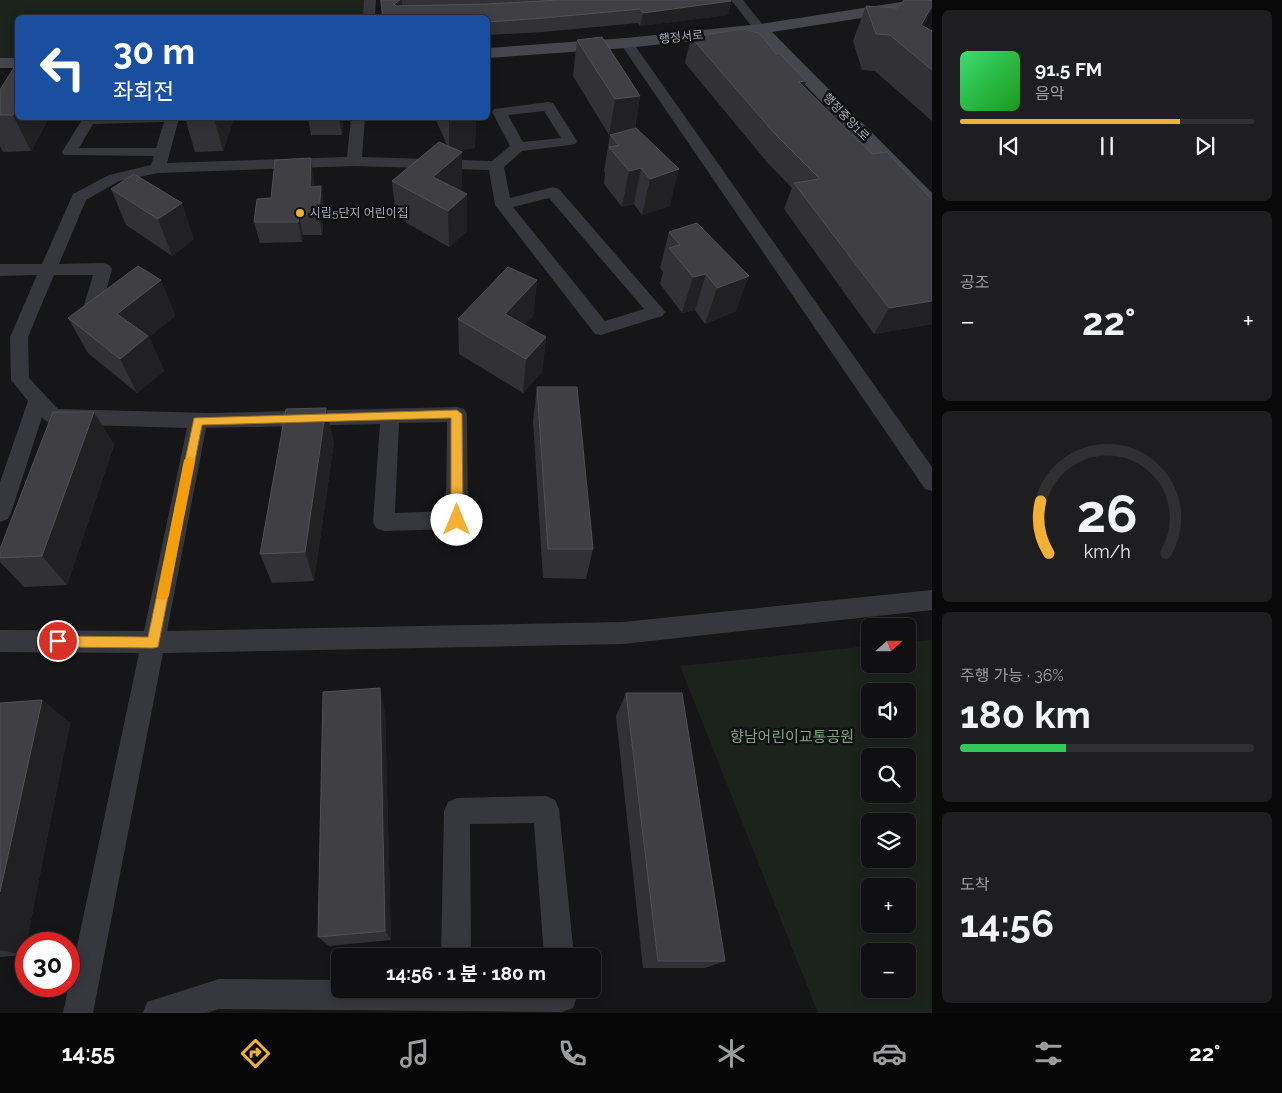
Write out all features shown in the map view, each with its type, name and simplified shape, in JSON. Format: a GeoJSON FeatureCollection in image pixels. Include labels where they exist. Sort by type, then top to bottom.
{"type":"FeatureCollection","features":[{"type":"Feature","properties":{"kind":"street"},"geometry":{"type":"LineString","coordinates":[[369,15],[370,0]]}},
{"type":"Feature","properties":{"kind":"street"},"geometry":{"type":"LineString","coordinates":[[736,0],[760,29]]}},
{"type":"Feature","properties":{"kind":"street","name":"행정서로"},"geometry":{"type":"LineString","coordinates":[[490,52],[626,42],[760,29],[932,2]]}},
{"type":"Feature","properties":{"kind":"street","name":"행정중앙1로"},"geometry":{"type":"LineString","coordinates":[[760,29],[932,204]]}},
{"type":"Feature","properties":{"kind":"street"},"geometry":{"type":"LineString","coordinates":[[626,42],[932,483]]}},
{"type":"Feature","properties":{"kind":"street"},"geometry":{"type":"LineString","coordinates":[[0,63],[15,64]]}},
{"type":"Feature","properties":{"kind":"street"},"geometry":{"type":"LineString","coordinates":[[88,120],[69,152],[160,160],[354,161],[496,166],[518,147],[570,141],[548,106],[498,112],[518,147]]}},
{"type":"Feature","properties":{"kind":"street"},"geometry":{"type":"LineString","coordinates":[[160,160],[171,120]]}},
{"type":"Feature","properties":{"kind":"street"},"geometry":{"type":"LineString","coordinates":[[354,161],[358,120]]}},
{"type":"Feature","properties":{"kind":"street"},"geometry":{"type":"LineString","coordinates":[[160,160],[114,178],[79,196],[19,337],[20,380],[53,416],[198,421],[457,414],[457,520],[384,522],[390,416]]}},
{"type":"Feature","properties":{"kind":"street"},"geometry":{"type":"LineString","coordinates":[[496,166],[503,205],[600,329],[656,312],[553,192],[503,205]]}},
{"type":"Feature","properties":{"kind":"street"},"geometry":{"type":"LineString","coordinates":[[0,270],[104,269],[92,309]]}},
{"type":"Feature","properties":{"kind":"street"},"geometry":{"type":"LineString","coordinates":[[0,513],[9,458],[38,400]]}},
{"type":"Feature","properties":{"kind":"street"},"geometry":{"type":"LineString","coordinates":[[78,1013],[198,421]]}},
{"type":"Feature","properties":{"kind":"street"},"geometry":{"type":"LineString","coordinates":[[0,641],[153,642],[623,633],[932,600]]}},
{"type":"Feature","properties":{"kind":"street"},"geometry":{"type":"LineString","coordinates":[[456,948],[457,811],[546,809],[558,948]]}},
{"type":"Feature","properties":{"kind":"street"},"geometry":{"type":"LineString","coordinates":[[158,1013],[219,994],[331,993]]}},
{"type":"Feature","properties":{"kind":"green space"},"geometry":{"type":"Polygon","coordinates":[[[0,0],[368,0],[367,15],[15,15],[15,63],[0,63],[0,0]]]}},
{"type":"Feature","properties":{"kind":"green space","name":"향남어린이교통공원"},"geometry":{"type":"Polygon","coordinates":[[[932,640],[932,1013],[818,1013],[680,666],[861,647],[861,673],[916,673],[916,641],[932,640]]]}},
{"type":"Feature","properties":{"kind":"building"},"geometry":{"type":"Polygon","coordinates":[[[381,0],[400,0],[394,4],[396,6],[559,0],[731,1],[643,13],[640,9],[490,22],[490,15],[383,15],[381,0]]]}},
{"type":"Feature","properties":{"kind":"building"},"geometry":{"type":"Polygon","coordinates":[[[904,0],[932,1],[932,6],[921,25],[932,31],[932,70],[890,35],[876,34],[866,6],[898,8],[904,0]]]}},
{"type":"Feature","properties":{"kind":"building"},"geometry":{"type":"Polygon","coordinates":[[[742,29],[759,33],[776,54],[779,53],[806,81],[799,82],[872,154],[887,152],[932,200],[932,301],[889,308],[794,183],[820,179],[775,134],[691,37],[742,29]]]}},
{"type":"Feature","properties":{"kind":"building"},"geometry":{"type":"Polygon","coordinates":[[[602,37],[640,96],[615,99],[577,40],[602,37]]]}},
{"type":"Feature","properties":{"kind":"building"},"geometry":{"type":"Polygon","coordinates":[[[15,66],[15,112],[13,115],[0,115],[0,90],[15,66]]]}},
{"type":"Feature","properties":{"kind":"building"},"geometry":{"type":"Polygon","coordinates":[[[636,128],[679,169],[650,179],[641,168],[629,171],[609,147],[619,145],[610,135],[636,128]]]}},
{"type":"Feature","properties":{"kind":"building"},"geometry":{"type":"Polygon","coordinates":[[[439,142],[462,152],[433,177],[467,194],[448,211],[392,181],[439,142]]]}},
{"type":"Feature","properties":{"kind":"building"},"geometry":{"type":"Polygon","coordinates":[[[311,158],[310,187],[321,186],[319,214],[299,215],[298,222],[254,222],[257,199],[271,198],[275,160],[311,158]]]}},
{"type":"Feature","properties":{"kind":"building"},"geometry":{"type":"Polygon","coordinates":[[[134,174],[182,203],[158,219],[111,189],[134,174]]]}},
{"type":"Feature","properties":{"kind":"building"},"geometry":{"type":"Polygon","coordinates":[[[697,223],[749,276],[717,288],[706,274],[693,277],[669,248],[680,245],[669,232],[697,223]]]}},
{"type":"Feature","properties":{"kind":"building"},"geometry":{"type":"Polygon","coordinates":[[[138,266],[161,280],[117,314],[148,336],[120,359],[68,318],[138,266]]]}},
{"type":"Feature","properties":{"kind":"building"},"geometry":{"type":"Polygon","coordinates":[[[508,267],[537,280],[505,314],[546,337],[526,359],[458,319],[508,267]]]}},
{"type":"Feature","properties":{"kind":"building"},"geometry":{"type":"Polygon","coordinates":[[[537,387],[577,387],[593,549],[548,549],[537,387]]]}},
{"type":"Feature","properties":{"kind":"building"},"geometry":{"type":"Polygon","coordinates":[[[326,408],[305,552],[260,554],[286,409],[326,408]]]}},
{"type":"Feature","properties":{"kind":"building"},"geometry":{"type":"Polygon","coordinates":[[[53,412],[94,412],[42,556],[0,558],[0,549],[53,412]]]}},
{"type":"Feature","properties":{"kind":"building"},"geometry":{"type":"Polygon","coordinates":[[[380,688],[385,931],[318,937],[323,692],[380,688]]]}},
{"type":"Feature","properties":{"kind":"building"},"geometry":{"type":"Polygon","coordinates":[[[626,693],[682,693],[725,961],[658,961],[626,693]]]}},
{"type":"Feature","properties":{"kind":"building"},"geometry":{"type":"Polygon","coordinates":[[[42,700],[0,892],[0,703],[42,700]]]}},
{"type":"Feature","properties":{"kind":"slow traffic"},"geometry":{"type":"LineString","coordinates":[[163,595],[190,460]]}},
{"type":"Feature","properties":{"kind":"place","name":"시립5단지 어린이집"},"geometry":{"type":"Point","coordinates":[300,213]}},
{"type":"Feature","properties":{"kind":"route"},"geometry":{"type":"LineString","coordinates":[[58,641],[153,642],[198,421],[457,414],[457,520]]}}]}
